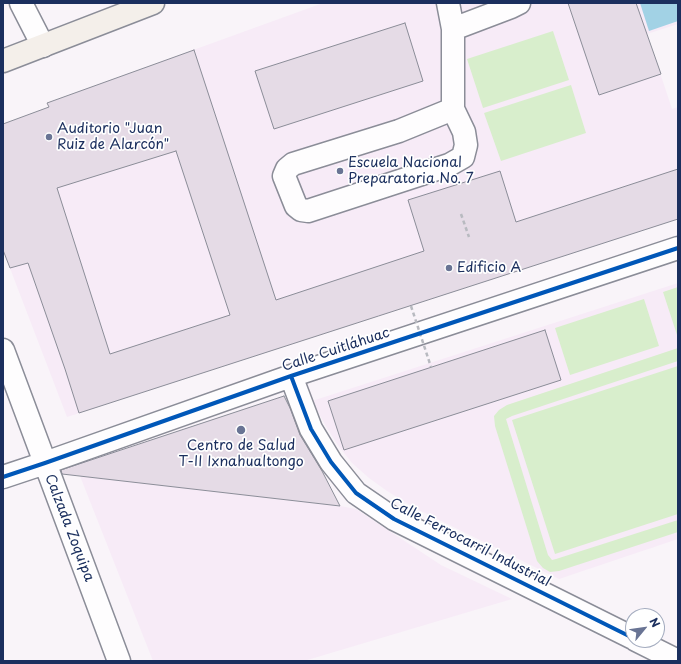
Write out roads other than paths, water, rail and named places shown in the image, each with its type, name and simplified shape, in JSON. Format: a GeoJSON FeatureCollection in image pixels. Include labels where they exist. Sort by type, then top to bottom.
{"type":"FeatureCollection","features":[{"type":"Feature","properties":{"kind":"main road"},"geometry":{"type":"LineString","coordinates":[[3,61],[153,3]]}},
{"type":"Feature","properties":{"kind":"street"},"geometry":{"type":"LineString","coordinates":[[21,3],[43,46]]}},
{"type":"Feature","properties":{"kind":"street"},"geometry":{"type":"LineString","coordinates":[[448,3],[453,29],[453,110],[464,132],[466,145],[463,157],[449,165],[308,211],[301,210],[296,206],[284,176],[287,169],[293,164],[399,131],[453,110]]}},
{"type":"Feature","properties":{"kind":"street"},"geometry":{"type":"LineString","coordinates":[[453,29],[519,3]]}},
{"type":"Feature","properties":{"kind":"street","name":"Calle Cuitláhuac"},"geometry":{"type":"LineString","coordinates":[[3,477],[291,376],[678,248]]}},
{"type":"Feature","properties":{"kind":"street","name":"Calzada Zoquipa"},"geometry":{"type":"LineString","coordinates":[[3,350],[119,661]]}},
{"type":"Feature","properties":{"kind":"street","name":"Calle Ferrocarril Industrial"},"geometry":{"type":"LineString","coordinates":[[291,376],[311,430],[331,462],[356,493],[394,519],[625,634]]}},
{"type":"Feature","properties":{"kind":"street"},"geometry":{"type":"LineString","coordinates":[[652,648],[678,661]]}},
{"type":"Feature","properties":{"kind":"water"},"geometry":{"type":"Polygon","coordinates":[[[640,3],[678,3],[678,21],[649,31],[640,3]]]}},
{"type":"Feature","properties":{"kind":"place","name":"Auditorio \"Juan Ruiz de Alarcón\""},"geometry":{"type":"Point","coordinates":[49,137]}},
{"type":"Feature","properties":{"kind":"place","name":"Escuela Nacional Preparatoria No. 7"},"geometry":{"type":"Point","coordinates":[340,171]}},
{"type":"Feature","properties":{"kind":"place","name":"Edificio A"},"geometry":{"type":"Point","coordinates":[449,268]}},
{"type":"Feature","properties":{"kind":"place","name":"Centro de Salud T-II Ixnahualtongo"},"geometry":{"type":"Point","coordinates":[241,430]}}]}
